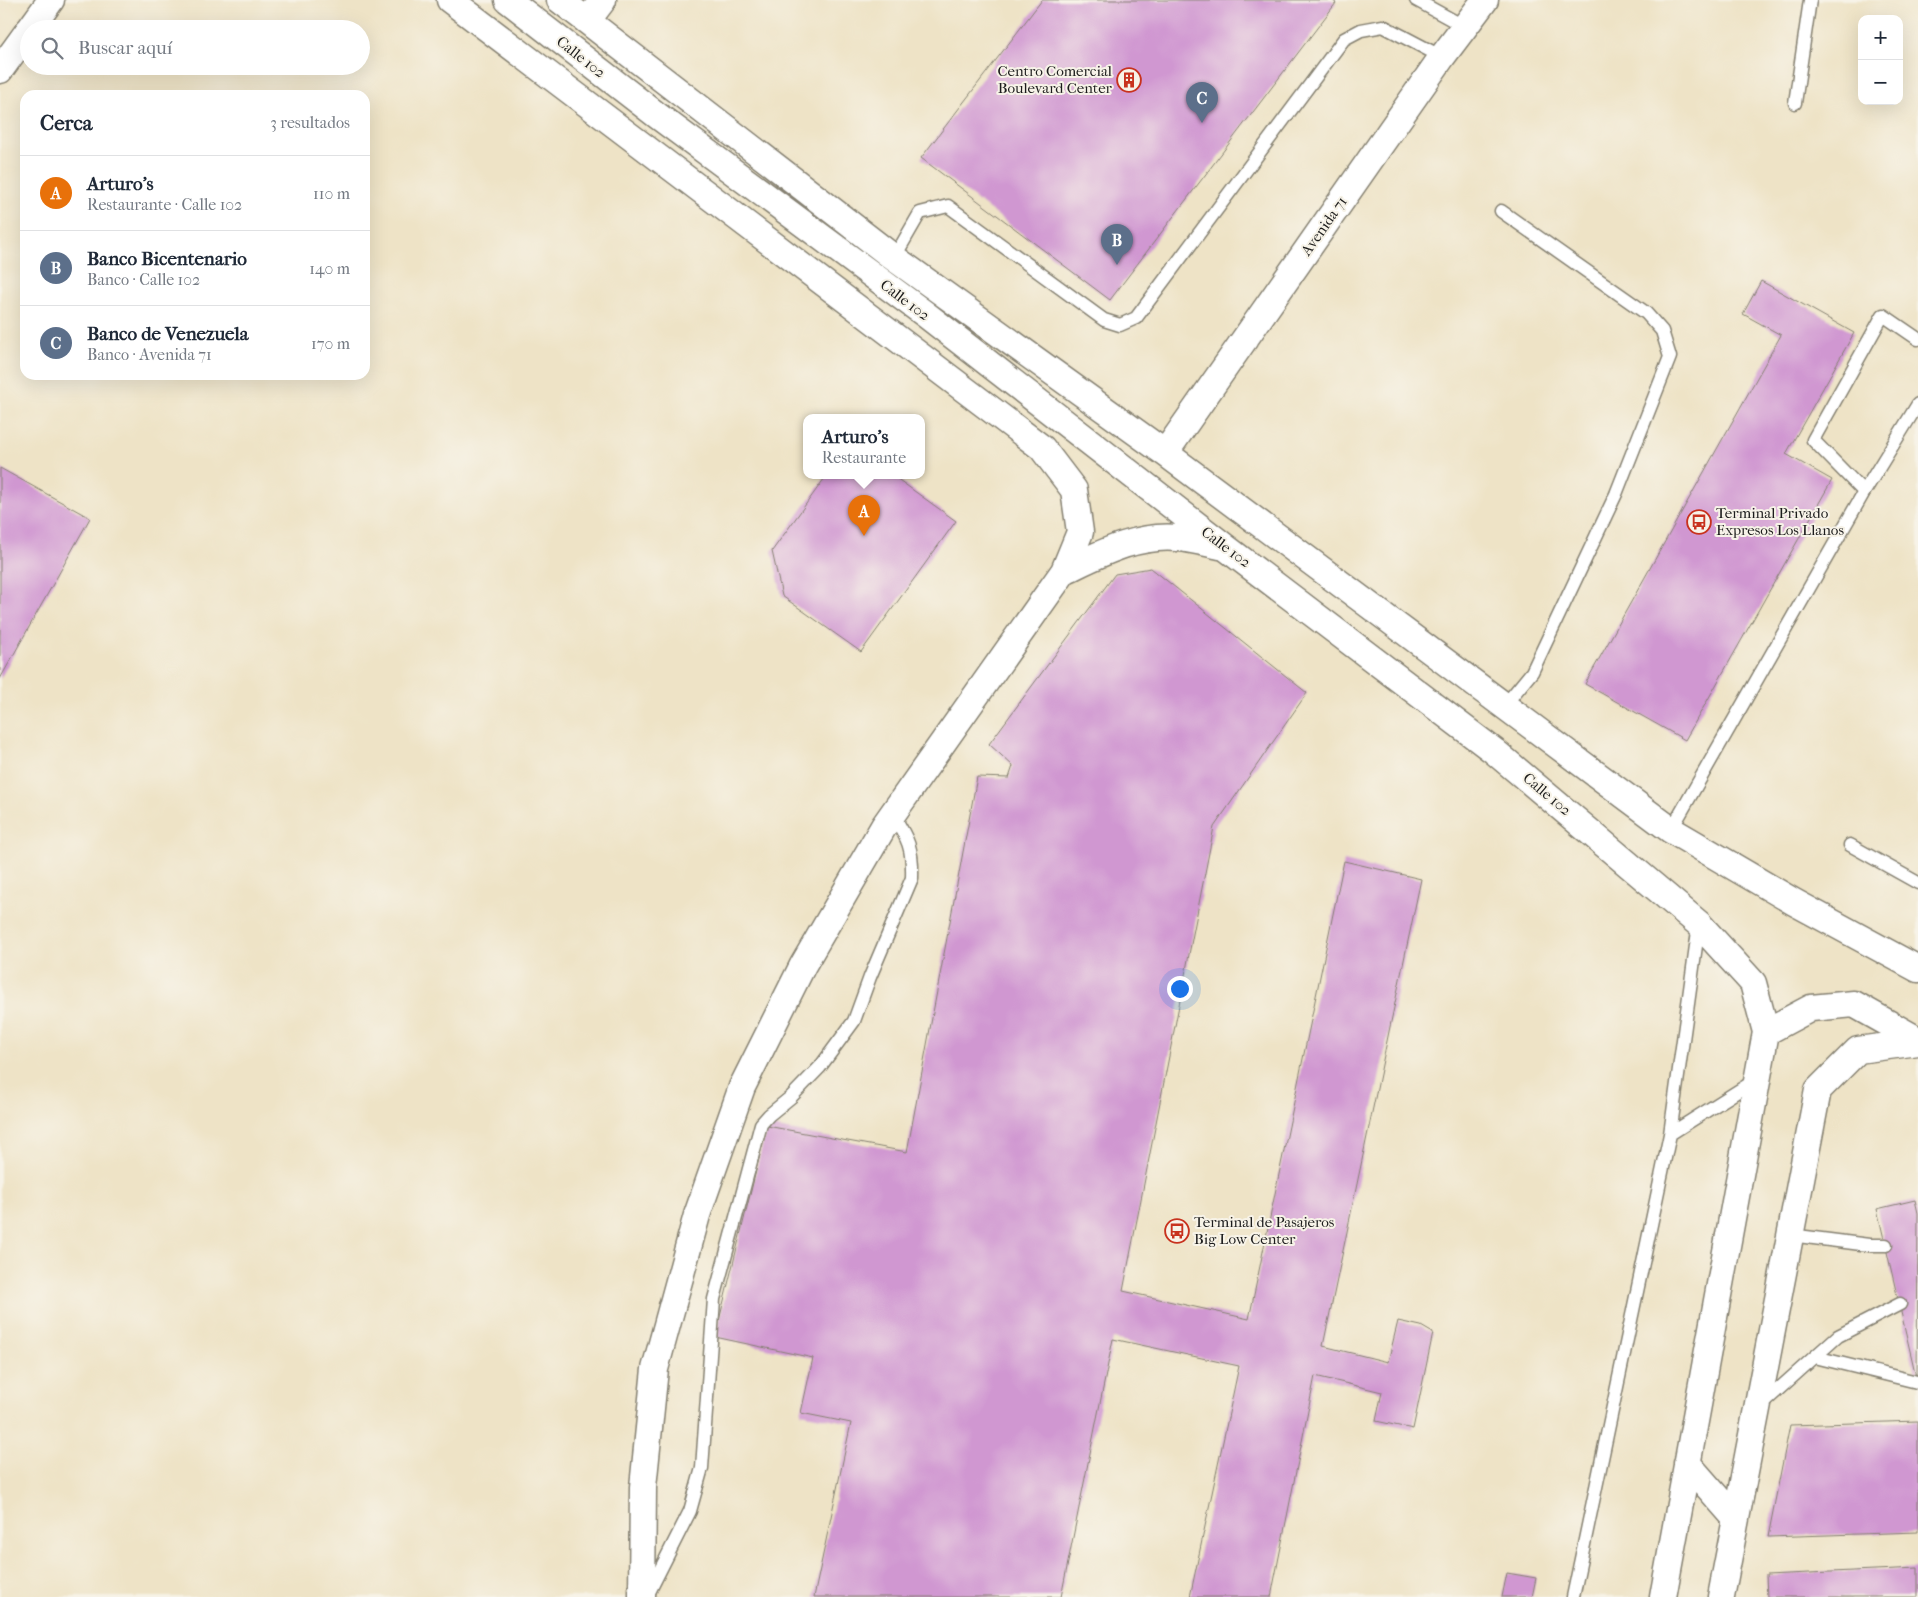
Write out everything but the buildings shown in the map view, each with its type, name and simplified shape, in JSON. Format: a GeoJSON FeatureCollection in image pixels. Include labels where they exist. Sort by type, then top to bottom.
{"type":"FeatureCollection","features":[{"type":"Feature","properties":{"kind":"street"},"geometry":{"type":"LineString","coordinates":[[36,20],[51,0]]}},
{"type":"Feature","properties":{"kind":"street"},"geometry":{"type":"LineString","coordinates":[[450,0],[1042,448],[1074,490],[1080,532],[1064,572],[884,826],[803,965],[742,1087],[697,1216],[655,1369],[643,1487],[642,1597]]}},
{"type":"Feature","properties":{"kind":"street","name":"Calle 102"},"geometry":{"type":"LineString","coordinates":[[508,0],[658,116],[925,314],[1225,547],[1494,751],[1699,924],[1753,983],[1766,1032]]}},
{"type":"Feature","properties":{"kind":"street","name":"Calle 102"},"geometry":{"type":"LineString","coordinates":[[560,0],[894,258],[1165,453],[1671,830],[1794,902],[1918,969]]}},
{"type":"Feature","properties":{"kind":"street"},"geometry":{"type":"LineString","coordinates":[[588,21],[603,0]]}},
{"type":"Feature","properties":{"kind":"street","name":"Avenida 71"},"geometry":{"type":"LineString","coordinates":[[1165,453],[1442,57],[1485,0]]}},
{"type":"Feature","properties":{"kind":"street"},"geometry":{"type":"LineString","coordinates":[[0,70],[20,42]]}},
{"type":"Feature","properties":{"kind":"street"},"geometry":{"type":"LineString","coordinates":[[1064,572],[1102,553],[1137,540],[1177,538],[1225,547]]}},
{"type":"Feature","properties":{"kind":"street"},"geometry":{"type":"LineString","coordinates":[[1662,1597],[1766,1032],[1811,1008],[1854,1004],[1918,1041]]}},
{"type":"Feature","properties":{"kind":"street"},"geometry":{"type":"LineString","coordinates":[[1721,1597],[1818,1090],[1858,1050],[1918,1041]]}},
{"type":"Feature","properties":{"kind":"street"},"geometry":{"type":"LineString","coordinates":[[1687,1463],[1736,1518]]}},
{"type":"Feature","properties":{"kind":"lane"},"geometry":{"type":"LineString","coordinates":[[1416,0],[1465,27]]}},
{"type":"Feature","properties":{"kind":"lane"},"geometry":{"type":"LineString","coordinates":[[1795,103],[1810,0]]}},
{"type":"Feature","properties":{"kind":"lane"},"geometry":{"type":"LineString","coordinates":[[894,258],[920,213],[948,206],[1104,320],[1120,325],[1136,318],[1344,39],[1361,30],[1383,26],[1442,57]]}},
{"type":"Feature","properties":{"kind":"lane"},"geometry":{"type":"LineString","coordinates":[[1501,211],[1646,313],[1662,331],[1670,357],[1616,494],[1532,672],[1504,706]]}},
{"type":"Feature","properties":{"kind":"lane"},"geometry":{"type":"LineString","coordinates":[[1864,492],[1813,440],[1883,315],[1918,339]]}},
{"type":"Feature","properties":{"kind":"lane"},"geometry":{"type":"LineString","coordinates":[[1671,830],[1864,492],[1918,404]]}},
{"type":"Feature","properties":{"kind":"lane"},"geometry":{"type":"LineString","coordinates":[[646,1597],[690,1511],[702,1468],[714,1299],[761,1124],[820,1067],[854,1021],[870,977],[912,878],[913,863],[908,838],[893,815]]}},
{"type":"Feature","properties":{"kind":"lane"},"geometry":{"type":"LineString","coordinates":[[1850,845],[1918,883]]}},
{"type":"Feature","properties":{"kind":"lane"},"geometry":{"type":"LineString","coordinates":[[1573,1597],[1670,1134],[1699,924]]}},
{"type":"Feature","properties":{"kind":"lane"},"geometry":{"type":"LineString","coordinates":[[1670,1134],[1757,1079]]}},
{"type":"Feature","properties":{"kind":"lane"},"geometry":{"type":"LineString","coordinates":[[1790,1235],[1870,1245],[1886,1245]]}},
{"type":"Feature","properties":{"kind":"lane"},"geometry":{"type":"LineString","coordinates":[[1757,1408],[1838,1336],[1900,1304]]}},
{"type":"Feature","properties":{"kind":"lane"},"geometry":{"type":"LineString","coordinates":[[1815,1357],[1918,1382]]}},
{"type":"Feature","properties":{"kind":"place","name":"Centro Comercial Boulevard Center"},"geometry":{"type":"Point","coordinates":[1129,80]}},
{"type":"Feature","properties":{"kind":"place","name":"Banco de Venezuela"},"geometry":{"type":"Point","coordinates":[1202,123]}},
{"type":"Feature","properties":{"kind":"place","name":"Banco Bicentenario"},"geometry":{"type":"Point","coordinates":[1117,265]}},
{"type":"Feature","properties":{"kind":"place","name":"Terminal Privado Expresos Los Llanos"},"geometry":{"type":"Point","coordinates":[1699,522]}},
{"type":"Feature","properties":{"kind":"place","name":"Arturo's"},"geometry":{"type":"Point","coordinates":[864,536]}},
{"type":"Feature","properties":{"kind":"place","name":"Terminal de Pasajeros Big Low Center"},"geometry":{"type":"Point","coordinates":[1177,1231]}}]}
